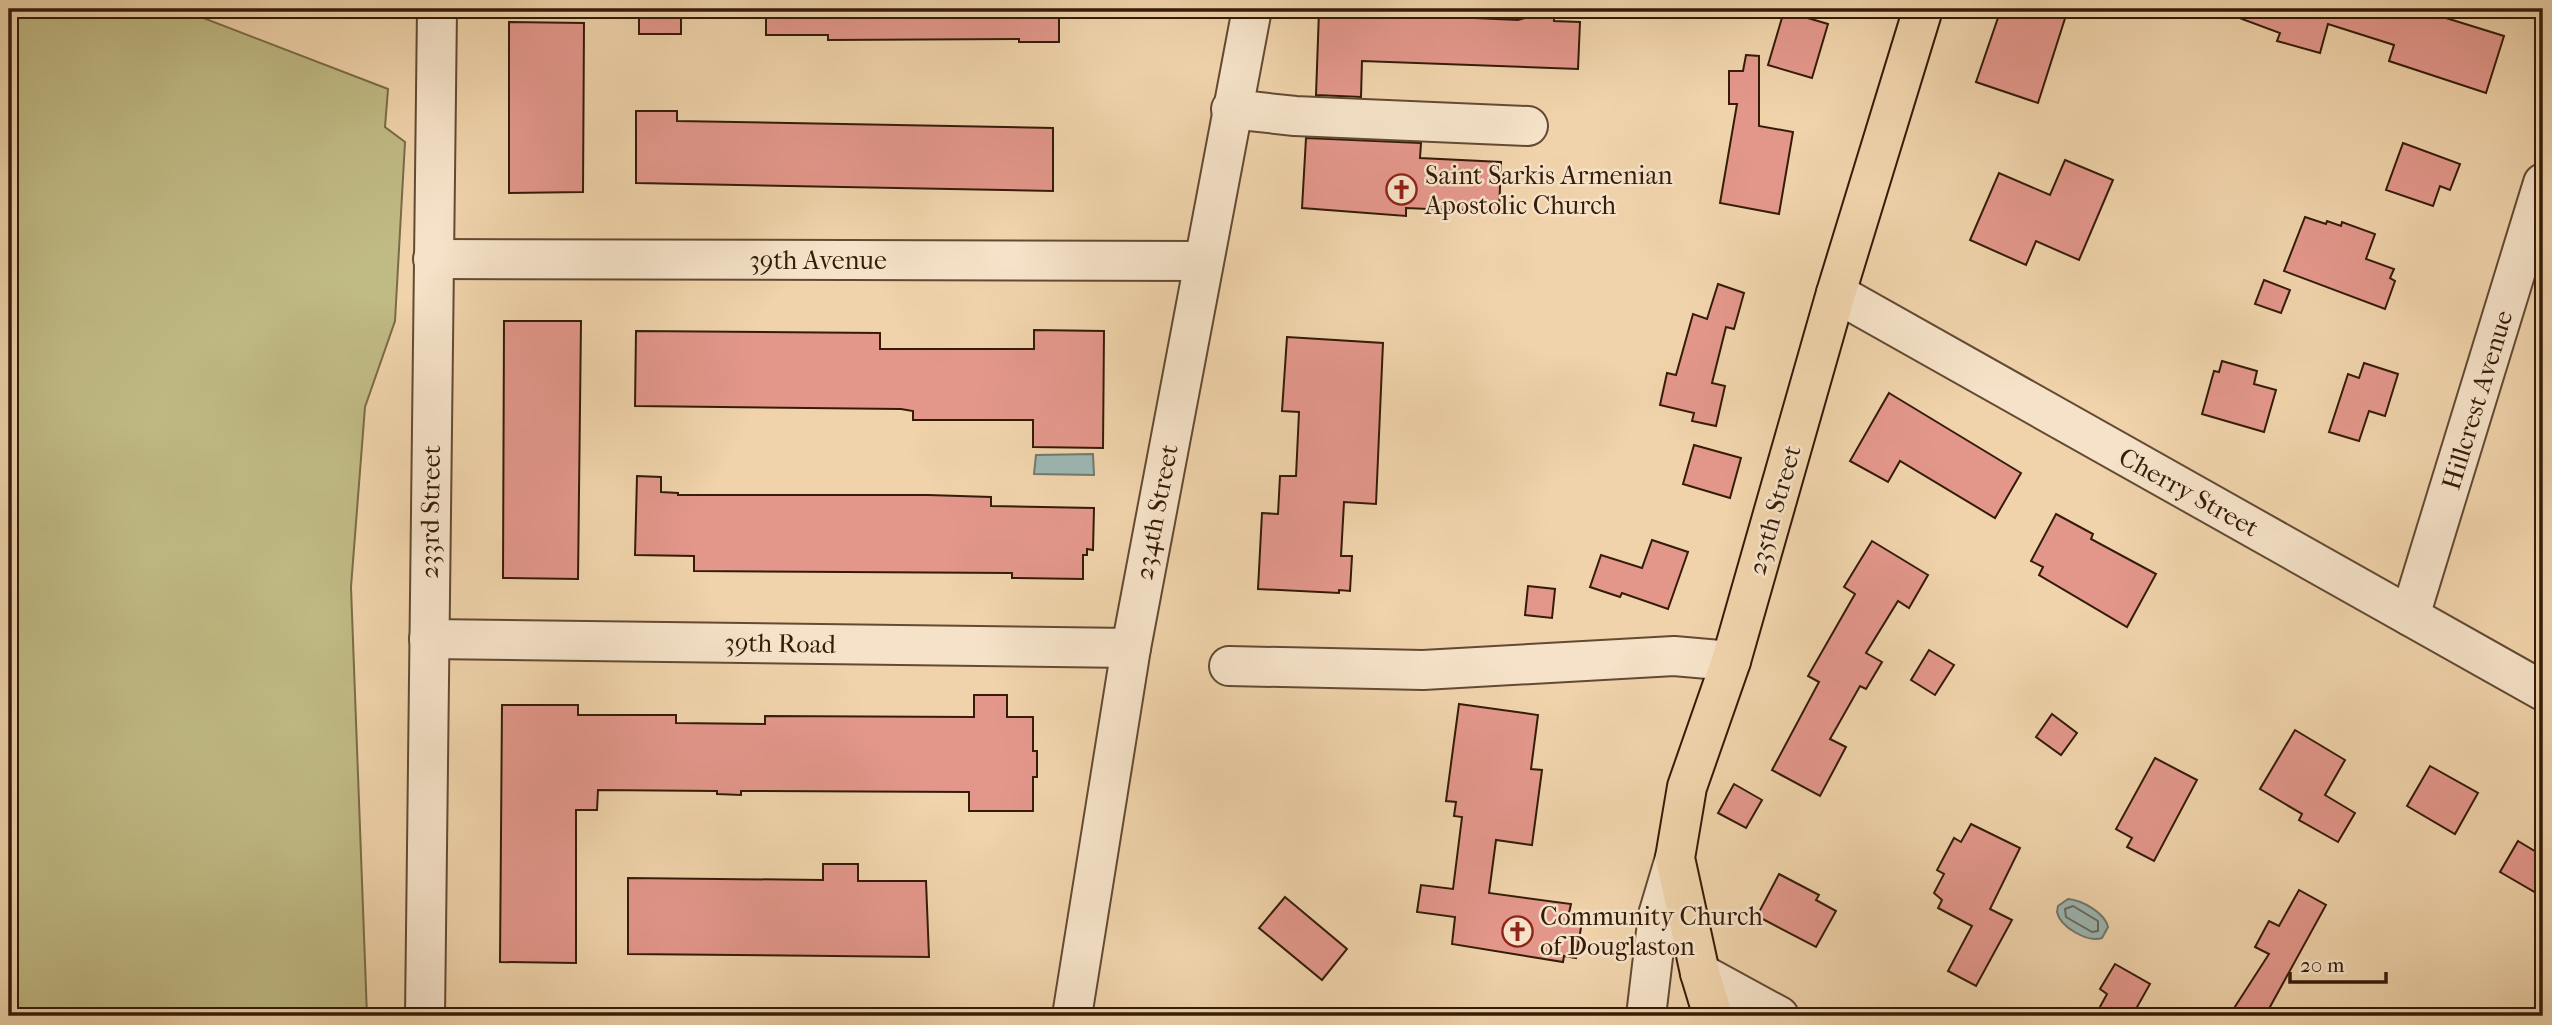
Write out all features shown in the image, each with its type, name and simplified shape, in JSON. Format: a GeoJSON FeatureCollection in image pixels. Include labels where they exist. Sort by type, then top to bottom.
{"type":"FeatureCollection","features":[{"type":"Feature","properties":{"kind":"main road","name":"235th Street"},"geometry":{"type":"LineString","coordinates":[[1675,858],[1687,787],[1731,661],[1836,293],[1923,9]]}},
{"type":"Feature","properties":{"kind":"main road"},"geometry":{"type":"LineString","coordinates":[[1675,858],[1700,973],[1713,1016]]}},
{"type":"Feature","properties":{"kind":"street","name":"233rd Street"},"geometry":{"type":"LineString","coordinates":[[425,1016],[437,9]]}},
{"type":"Feature","properties":{"kind":"street","name":"234th Street"},"geometry":{"type":"LineString","coordinates":[[1072,1016],[1131,648],[1252,9]]}},
{"type":"Feature","properties":{"kind":"street"},"geometry":{"type":"LineString","coordinates":[[1231,109],[1295,116],[1528,126]]}},
{"type":"Feature","properties":{"kind":"street","name":"Hillcrest Avenue"},"geometry":{"type":"LineString","coordinates":[[2410,616],[2543,183]]}},
{"type":"Feature","properties":{"kind":"street","name":"39th Avenue"},"geometry":{"type":"LineString","coordinates":[[433,259],[1203,261]]}},
{"type":"Feature","properties":{"kind":"street","name":"Cherry Street"},"geometry":{"type":"LineString","coordinates":[[1836,293],[2543,691]]}},
{"type":"Feature","properties":{"kind":"street","name":"39th Road"},"geometry":{"type":"LineString","coordinates":[[429,639],[1131,648]]}},
{"type":"Feature","properties":{"kind":"street"},"geometry":{"type":"LineString","coordinates":[[1229,666],[1423,670],[1674,656],[1731,661]]}},
{"type":"Feature","properties":{"kind":"street","name":"235th Street"},"geometry":{"type":"LineString","coordinates":[[1646,1016],[1658,915],[1675,858]]}},
{"type":"Feature","properties":{"kind":"street"},"geometry":{"type":"LineString","coordinates":[[1700,973],[1779,1016]]}},
{"type":"Feature","properties":{"kind":"shaded area"},"geometry":{"type":"Polygon","coordinates":[[[9,9],[180,9],[388,89],[385,127],[405,142],[395,321],[365,407],[351,587],[367,1016],[9,1016],[9,9]]]}},
{"type":"Feature","properties":{"kind":"water"},"geometry":{"type":"Polygon","coordinates":[[[1093,454],[1094,475],[1034,474],[1036,455],[1093,454]]]}},
{"type":"Feature","properties":{"kind":"water"},"geometry":{"type":"Polygon","coordinates":[[[2068,899],[2098,912],[2108,927],[2102,938],[2082,936],[2063,923],[2057,912],[2058,906],[2068,899]]]}},
{"type":"Feature","properties":{"kind":"building"},"geometry":{"type":"Polygon","coordinates":[[[639,9],[681,9],[681,34],[639,34],[639,9]]]}},
{"type":"Feature","properties":{"kind":"building"},"geometry":{"type":"Polygon","coordinates":[[[766,9],[1059,9],[1059,42],[1019,42],[1019,39],[828,40],[828,35],[766,35],[766,9]]]}},
{"type":"Feature","properties":{"kind":"building"},"geometry":{"type":"Polygon","coordinates":[[[2001,9],[2068,9],[2038,103],[1976,82],[2001,9]]]}},
{"type":"Feature","properties":{"kind":"building"},"geometry":{"type":"Polygon","coordinates":[[[2224,9],[2417,9],[2504,36],[2486,93],[2389,61],[2394,45],[2328,24],[2320,53],[2277,41],[2280,33],[2223,12],[2224,9]]]}},
{"type":"Feature","properties":{"kind":"building"},"geometry":{"type":"Polygon","coordinates":[[[1319,11],[1518,20],[1532,16],[1554,17],[1554,21],[1580,22],[1578,69],[1362,61],[1361,97],[1316,95],[1319,11]]]}},
{"type":"Feature","properties":{"kind":"building"},"geometry":{"type":"Polygon","coordinates":[[[1784,11],[1828,24],[1812,78],[1768,65],[1784,11]]]}},
{"type":"Feature","properties":{"kind":"building"},"geometry":{"type":"Polygon","coordinates":[[[509,22],[584,23],[583,192],[509,193],[509,22]]]}},
{"type":"Feature","properties":{"kind":"building"},"geometry":{"type":"Polygon","coordinates":[[[1746,55],[1759,56],[1759,126],[1793,132],[1779,214],[1720,203],[1737,104],[1729,104],[1729,71],[1743,71],[1746,55]]]}},
{"type":"Feature","properties":{"kind":"building"},"geometry":{"type":"Polygon","coordinates":[[[636,111],[677,111],[677,121],[1053,128],[1053,191],[636,183],[636,111]]]}},
{"type":"Feature","properties":{"kind":"building","name":"Saint Sarkis Armenian Apostolic Church"},"geometry":{"type":"Polygon","coordinates":[[[1306,138],[1421,143],[1420,158],[1501,162],[1499,212],[1406,208],[1406,216],[1302,208],[1306,138]]]}},
{"type":"Feature","properties":{"kind":"building"},"geometry":{"type":"Polygon","coordinates":[[[2403,143],[2460,164],[2450,190],[2440,186],[2433,206],[2386,190],[2403,143]]]}},
{"type":"Feature","properties":{"kind":"building"},"geometry":{"type":"Polygon","coordinates":[[[2065,160],[2113,180],[2079,260],[2036,241],[2026,265],[1970,240],[1999,173],[2050,195],[2065,160]]]}},
{"type":"Feature","properties":{"kind":"building"},"geometry":{"type":"Polygon","coordinates":[[[2305,217],[2326,224],[2327,221],[2341,226],[2342,222],[2375,234],[2366,259],[2394,269],[2390,278],[2395,281],[2385,309],[2284,271],[2305,217]]]}},
{"type":"Feature","properties":{"kind":"building"},"geometry":{"type":"Polygon","coordinates":[[[2264,280],[2290,290],[2281,313],[2255,304],[2264,280]]]}},
{"type":"Feature","properties":{"kind":"building"},"geometry":{"type":"Polygon","coordinates":[[[1718,284],[1744,293],[1734,329],[1726,327],[1712,383],[1725,386],[1716,426],[1692,421],[1694,413],[1660,405],[1667,373],[1676,375],[1693,314],[1707,319],[1718,284]]]}},
{"type":"Feature","properties":{"kind":"building"},"geometry":{"type":"Polygon","coordinates":[[[504,321],[581,321],[578,579],[503,578],[504,321]]]}},
{"type":"Feature","properties":{"kind":"building"},"geometry":{"type":"Polygon","coordinates":[[[1034,330],[1104,331],[1103,448],[1033,447],[1033,420],[913,420],[913,411],[901,409],[635,406],[636,331],[880,333],[880,349],[1034,349],[1034,330]]]}},
{"type":"Feature","properties":{"kind":"building"},"geometry":{"type":"Polygon","coordinates":[[[1287,337],[1383,343],[1376,504],[1344,502],[1341,556],[1352,556],[1350,591],[1339,590],[1339,593],[1258,589],[1262,513],[1278,514],[1280,476],[1296,476],[1299,412],[1282,411],[1287,337]]]}},
{"type":"Feature","properties":{"kind":"building"},"geometry":{"type":"Polygon","coordinates":[[[2222,361],[2257,371],[2254,384],[2276,390],[2264,432],[2202,414],[2214,371],[2219,372],[2222,361]]]}},
{"type":"Feature","properties":{"kind":"building"},"geometry":{"type":"Polygon","coordinates":[[[2364,363],[2398,374],[2385,416],[2369,411],[2359,441],[2329,432],[2348,374],[2359,378],[2364,363]]]}},
{"type":"Feature","properties":{"kind":"building"},"geometry":{"type":"Polygon","coordinates":[[[1889,393],[2021,473],[1995,518],[1900,461],[1888,482],[1850,461],[1889,393]]]}},
{"type":"Feature","properties":{"kind":"building"},"geometry":{"type":"Polygon","coordinates":[[[1694,445],[1741,458],[1730,498],[1683,484],[1694,445]]]}},
{"type":"Feature","properties":{"kind":"building"},"geometry":{"type":"Polygon","coordinates":[[[637,476],[661,477],[661,492],[678,495],[928,495],[991,497],[991,506],[1094,508],[1093,550],[1087,549],[1087,555],[1083,555],[1083,579],[1012,578],[1012,573],[694,571],[694,556],[635,555],[637,476]]]}},
{"type":"Feature","properties":{"kind":"building"},"geometry":{"type":"Polygon","coordinates":[[[2056,514],[2093,534],[2091,539],[2156,574],[2127,627],[2039,575],[2043,567],[2031,561],[2056,514]]]}},
{"type":"Feature","properties":{"kind":"building"},"geometry":{"type":"Polygon","coordinates":[[[1652,540],[1688,552],[1668,609],[1622,593],[1620,597],[1590,587],[1601,555],[1642,568],[1652,540]]]}},
{"type":"Feature","properties":{"kind":"building"},"geometry":{"type":"Polygon","coordinates":[[[1872,541],[1928,575],[1909,608],[1898,601],[1866,653],[1882,662],[1866,689],[1860,686],[1830,739],[1846,747],[1820,796],[1772,770],[1819,682],[1808,676],[1855,594],[1844,587],[1872,541]]]}},
{"type":"Feature","properties":{"kind":"building"},"geometry":{"type":"Polygon","coordinates":[[[1528,586],[1555,589],[1552,618],[1525,615],[1528,586]]]}},
{"type":"Feature","properties":{"kind":"building"},"geometry":{"type":"Polygon","coordinates":[[[1929,650],[1954,665],[1935,695],[1911,680],[1929,650]]]}},
{"type":"Feature","properties":{"kind":"building"},"geometry":{"type":"Polygon","coordinates":[[[974,695],[1007,695],[1007,717],[1033,717],[1033,751],[1037,751],[1037,777],[1033,777],[1033,811],[969,811],[969,792],[741,791],[741,795],[717,794],[717,791],[598,790],[597,810],[576,810],[576,963],[500,962],[502,705],[578,705],[578,715],[676,715],[676,723],[765,724],[765,716],[974,717],[974,695]]]}},
{"type":"Feature","properties":{"kind":"building"},"geometry":{"type":"Polygon","coordinates":[[[1459,704],[1538,715],[1531,769],[1542,770],[1532,845],[1496,840],[1489,893],[1571,904],[1569,913],[1583,915],[1576,958],[1564,956],[1563,962],[1452,944],[1455,917],[1417,912],[1421,885],[1453,889],[1462,817],[1454,816],[1456,802],[1446,801],[1459,704]]]}},
{"type":"Feature","properties":{"kind":"building"},"geometry":{"type":"Polygon","coordinates":[[[2052,714],[2077,733],[2061,755],[2036,737],[2052,714]]]}},
{"type":"Feature","properties":{"kind":"building"},"geometry":{"type":"Polygon","coordinates":[[[2295,730],[2345,760],[2325,795],[2355,813],[2338,842],[2299,820],[2302,814],[2260,789],[2295,730]]]}},
{"type":"Feature","properties":{"kind":"building"},"geometry":{"type":"Polygon","coordinates":[[[2155,758],[2197,780],[2154,861],[2127,847],[2132,838],[2116,829],[2155,758]]]}},
{"type":"Feature","properties":{"kind":"building"},"geometry":{"type":"Polygon","coordinates":[[[2430,766],[2478,793],[2455,834],[2407,806],[2430,766]]]}},
{"type":"Feature","properties":{"kind":"building"},"geometry":{"type":"Polygon","coordinates":[[[1734,784],[1762,800],[1746,828],[1718,813],[1734,784]]]}},
{"type":"Feature","properties":{"kind":"building"},"geometry":{"type":"Polygon","coordinates":[[[1971,824],[2020,848],[1990,909],[2012,920],[1976,986],[1948,971],[1972,926],[1938,908],[1942,900],[1934,893],[1944,874],[1937,870],[1954,838],[1961,842],[1971,824]]]}},
{"type":"Feature","properties":{"kind":"building"},"geometry":{"type":"Polygon","coordinates":[[[2518,841],[2543,856],[2543,897],[2500,872],[2518,841]]]}},
{"type":"Feature","properties":{"kind":"building"},"geometry":{"type":"Polygon","coordinates":[[[823,864],[858,864],[858,881],[926,881],[929,957],[628,954],[628,878],[823,880],[823,864]]]}},
{"type":"Feature","properties":{"kind":"building"},"geometry":{"type":"Polygon","coordinates":[[[1779,874],[1819,895],[1816,900],[1836,911],[1816,947],[1757,916],[1779,874]]]}},
{"type":"Feature","properties":{"kind":"building"},"geometry":{"type":"Polygon","coordinates":[[[2299,890],[2326,905],[2265,1016],[2229,1016],[2269,954],[2255,947],[2269,921],[2279,926],[2299,890]]]}},
{"type":"Feature","properties":{"kind":"building"},"geometry":{"type":"Polygon","coordinates":[[[1285,897],[1347,949],[1322,980],[1259,928],[1285,897]]]}},
{"type":"Feature","properties":{"kind":"building"},"geometry":{"type":"Polygon","coordinates":[[[2115,964],[2150,984],[2132,1016],[2095,1016],[2107,994],[2100,989],[2115,964]]]}},
{"type":"Feature","properties":{"kind":"place","name":"Saint Sarkis Armenian Apostolic Church"},"geometry":{"type":"Point","coordinates":[1402,190]}},
{"type":"Feature","properties":{"kind":"place","name":"Community Church of Douglaston"},"geometry":{"type":"Point","coordinates":[1517,931]}}]}
